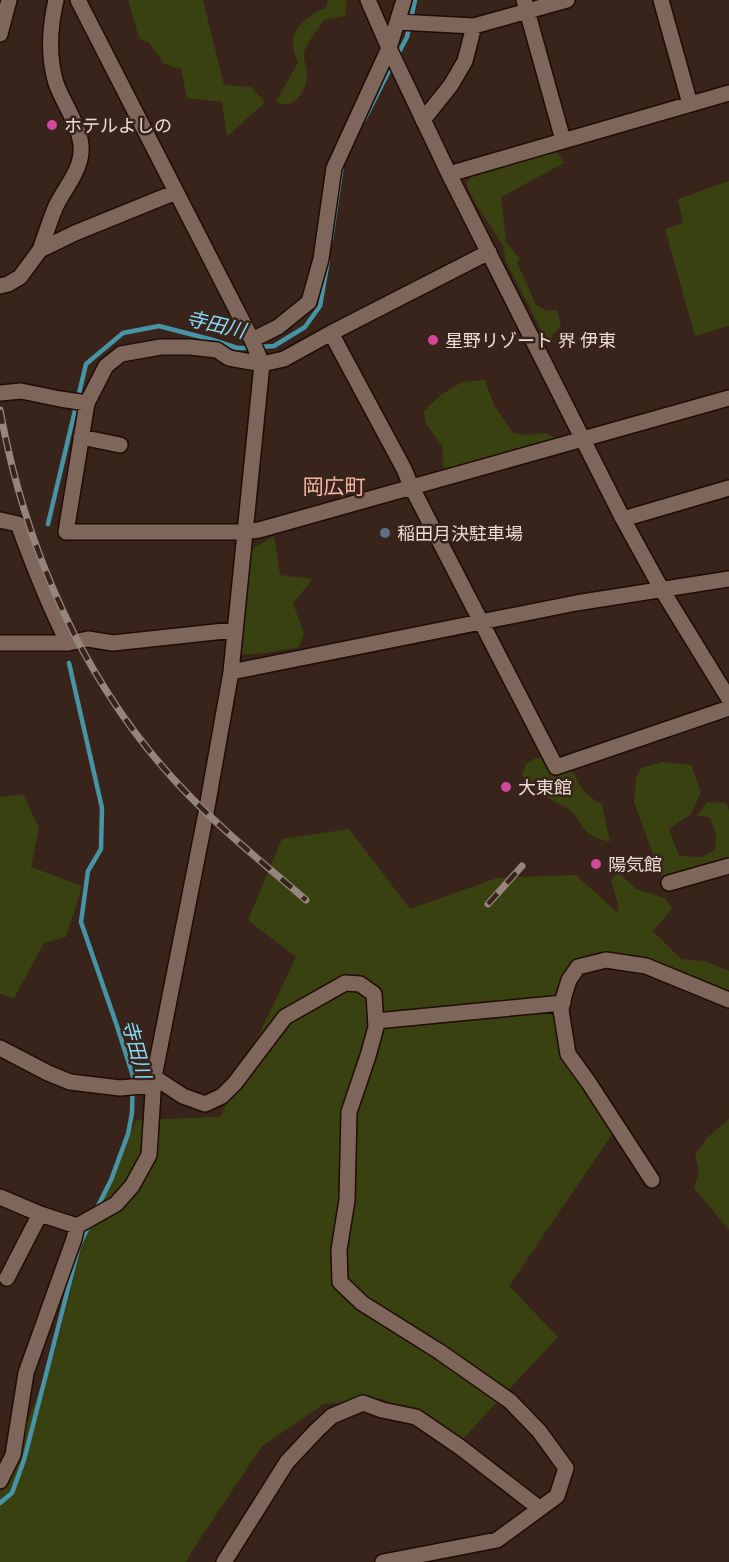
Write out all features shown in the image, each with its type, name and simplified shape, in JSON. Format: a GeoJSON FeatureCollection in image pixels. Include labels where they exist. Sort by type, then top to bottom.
{"type":"FeatureCollection","features":[{"type":"Feature","properties":{"kind":"street"},"geometry":{"type":"LineString","coordinates":[[0,34],[9,0]]}},
{"type":"Feature","properties":{"kind":"street"},"geometry":{"type":"LineString","coordinates":[[0,286],[20,277],[40,250],[56,207],[80,163],[79,134],[64,104],[51,65],[52,16],[56,0]]}},
{"type":"Feature","properties":{"kind":"street"},"geometry":{"type":"LineString","coordinates":[[0,1481],[13,1455],[26,1373],[79,1225],[116,1204],[132,1186],[149,1155],[153,1081],[206,813],[231,672],[262,364],[252,340],[78,0]]}},
{"type":"Feature","properties":{"kind":"street"},"geometry":{"type":"LineString","coordinates":[[368,0],[449,174],[622,519],[662,590],[729,699]]}},
{"type":"Feature","properties":{"kind":"street"},"geometry":{"type":"LineString","coordinates":[[252,340],[278,327],[309,302],[321,259],[334,168],[389,48],[404,0]]}},
{"type":"Feature","properties":{"kind":"street"},"geometry":{"type":"LineString","coordinates":[[399,22],[474,26],[526,6],[567,0]]}},
{"type":"Feature","properties":{"kind":"street"},"geometry":{"type":"LineString","coordinates":[[661,0],[690,104]]}},
{"type":"Feature","properties":{"kind":"street"},"geometry":{"type":"LineString","coordinates":[[526,6],[563,140]]}},
{"type":"Feature","properties":{"kind":"street"},"geometry":{"type":"LineString","coordinates":[[423,120],[451,85],[465,61],[474,26]]}},
{"type":"Feature","properties":{"kind":"street"},"geometry":{"type":"LineString","coordinates":[[449,174],[729,93]]}},
{"type":"Feature","properties":{"kind":"street"},"geometry":{"type":"LineString","coordinates":[[40,250],[75,233],[176,192]]}},
{"type":"Feature","properties":{"kind":"street"},"geometry":{"type":"LineString","coordinates":[[489,252],[284,359],[262,364],[229,358],[217,350],[190,347],[161,347],[122,354],[106,366],[86,403],[66,532],[244,532],[259,530],[729,398]]}},
{"type":"Feature","properties":{"kind":"street"},"geometry":{"type":"LineString","coordinates":[[331,333],[404,469],[556,767],[729,708]]}},
{"type":"Feature","properties":{"kind":"street"},"geometry":{"type":"LineString","coordinates":[[0,393],[21,391],[86,403]]}},
{"type":"Feature","properties":{"kind":"street"},"geometry":{"type":"LineString","coordinates":[[81,437],[120,445]]}},
{"type":"Feature","properties":{"kind":"street"},"geometry":{"type":"LineString","coordinates":[[622,519],[729,488]]}},
{"type":"Feature","properties":{"kind":"street"},"geometry":{"type":"LineString","coordinates":[[0,520],[18,524],[52,614],[68,643]]}},
{"type":"Feature","properties":{"kind":"street"},"geometry":{"type":"LineString","coordinates":[[231,672],[576,603],[729,579]]}},
{"type":"Feature","properties":{"kind":"street"},"geometry":{"type":"LineString","coordinates":[[0,643],[68,643],[88,639],[113,643],[234,630]]}},
{"type":"Feature","properties":{"kind":"street"},"geometry":{"type":"LineString","coordinates":[[669,883],[729,866]]}},
{"type":"Feature","properties":{"kind":"street"},"geometry":{"type":"LineString","coordinates":[[652,1180],[568,1054],[561,1010],[569,980],[578,967],[606,960],[646,966],[729,1000]]}},
{"type":"Feature","properties":{"kind":"street"},"geometry":{"type":"LineString","coordinates":[[0,1048],[70,1082],[120,1088],[153,1081],[205,1104],[222,1096],[235,1083],[285,1017],[345,983],[360,984],[374,994],[376,1027],[349,1112],[347,1200],[339,1250],[340,1282],[362,1303],[441,1352],[510,1401],[539,1431],[566,1468],[557,1496],[497,1540],[382,1562]]}},
{"type":"Feature","properties":{"kind":"street"},"geometry":{"type":"LineString","coordinates":[[376,1021],[563,1003]]}},
{"type":"Feature","properties":{"kind":"street"},"geometry":{"type":"LineString","coordinates":[[0,1197],[40,1214],[79,1225]]}},
{"type":"Feature","properties":{"kind":"street"},"geometry":{"type":"LineString","coordinates":[[8,1278],[40,1214]]}},
{"type":"Feature","properties":{"kind":"street"},"geometry":{"type":"LineString","coordinates":[[224,1562],[287,1462],[332,1416],[363,1403],[382,1410],[416,1417],[460,1447],[539,1509]]}},
{"type":"Feature","properties":{"kind":"green space"},"geometry":{"type":"Polygon","coordinates":[[[128,0],[203,0],[224,85],[251,87],[265,102],[227,137],[222,102],[187,98],[181,69],[164,64],[149,43],[139,38],[128,0]]]}},
{"type":"Feature","properties":{"kind":"green space"},"geometry":{"type":"Polygon","coordinates":[[[328,0],[347,0],[345,16],[324,20],[305,50],[307,77],[301,95],[293,102],[282,104],[276,101],[298,63],[293,46],[295,32],[309,17],[326,8],[328,0]]]}},
{"type":"Feature","properties":{"kind":"green space"},"geometry":{"type":"Polygon","coordinates":[[[542,151],[557,152],[564,163],[501,197],[506,242],[520,259],[517,262],[536,305],[548,311],[557,310],[561,326],[553,334],[548,344],[505,259],[504,247],[474,201],[466,183],[475,173],[542,151]]]}},
{"type":"Feature","properties":{"kind":"green space"},"geometry":{"type":"Polygon","coordinates":[[[729,181],[729,326],[695,336],[665,229],[683,223],[678,199],[729,181]]]}},
{"type":"Feature","properties":{"kind":"green space"},"geometry":{"type":"Polygon","coordinates":[[[485,380],[494,405],[513,433],[527,435],[545,433],[559,439],[444,471],[442,446],[425,422],[424,411],[442,394],[462,382],[485,380]]]}},
{"type":"Feature","properties":{"kind":"green space"},"geometry":{"type":"Polygon","coordinates":[[[274,536],[280,575],[313,579],[293,603],[304,634],[299,647],[242,655],[243,602],[252,549],[274,536]]]}},
{"type":"Feature","properties":{"kind":"green space"},"geometry":{"type":"Polygon","coordinates":[[[536,758],[541,758],[554,777],[572,770],[591,798],[602,804],[610,842],[591,835],[571,811],[527,782],[522,775],[526,764],[536,758]]]}},
{"type":"Feature","properties":{"kind":"green space"},"geometry":{"type":"Polygon","coordinates":[[[663,762],[691,765],[701,792],[691,814],[669,829],[679,856],[702,857],[715,850],[716,835],[710,817],[697,816],[707,802],[726,803],[729,811],[729,859],[662,878],[634,802],[636,778],[641,768],[663,762]]]}},
{"type":"Feature","properties":{"kind":"green space"},"geometry":{"type":"Polygon","coordinates":[[[23,794],[39,828],[31,867],[82,886],[66,937],[44,943],[14,998],[0,994],[0,797],[23,794]]]}},
{"type":"Feature","properties":{"kind":"green space"},"geometry":{"type":"Polygon","coordinates":[[[349,829],[410,909],[497,878],[576,875],[620,915],[616,907],[619,908],[611,880],[618,872],[636,889],[665,898],[672,909],[653,931],[681,959],[705,961],[729,971],[729,993],[634,955],[611,956],[569,980],[564,1031],[613,1133],[509,1286],[558,1337],[457,1445],[383,1399],[324,1404],[262,1446],[186,1562],[0,1562],[0,1493],[56,1348],[81,1249],[136,1120],[220,1117],[296,957],[248,920],[282,839],[349,829]]]}},
{"type":"Feature","properties":{"kind":"green space"},"geometry":{"type":"Polygon","coordinates":[[[729,1119],[729,1230],[694,1188],[699,1173],[695,1155],[707,1138],[729,1119]]]}},
{"type":"Feature","properties":{"kind":"waterway","name":"寺田川"},"geometry":{"type":"LineString","coordinates":[[397,56],[407,37],[415,0]]}},
{"type":"Feature","properties":{"kind":"waterway","name":"寺田川"},"geometry":{"type":"LineString","coordinates":[[364,120],[393,63]]}},
{"type":"Feature","properties":{"kind":"waterway","name":"寺田川"},"geometry":{"type":"LineString","coordinates":[[331,240],[342,165]]}},
{"type":"Feature","properties":{"kind":"waterway","name":"寺田川"},"geometry":{"type":"LineString","coordinates":[[259,347],[274,346],[305,327],[320,306],[328,260]]}},
{"type":"Feature","properties":{"kind":"waterway","name":"寺田川"},"geometry":{"type":"LineString","coordinates":[[48,524],[86,364],[123,333],[159,326],[237,348],[251,348]]}},
{"type":"Feature","properties":{"kind":"waterway","name":"寺田川"},"geometry":{"type":"LineString","coordinates":[[69,663],[102,808],[101,849],[88,871],[81,922],[133,1076],[132,1113],[128,1134],[111,1180],[96,1210]]}},
{"type":"Feature","properties":{"kind":"waterway","name":"寺田川"},"geometry":{"type":"LineString","coordinates":[[0,1503],[12,1493],[24,1460],[79,1246],[89,1225]]}},
{"type":"Feature","properties":{"kind":"railway"},"geometry":{"type":"LineString","coordinates":[[0,410],[25,512],[42,561],[62,610],[86,657],[113,701],[144,744],[178,784],[208,814],[306,900]]}},
{"type":"Feature","properties":{"kind":"railway"},"geometry":{"type":"LineString","coordinates":[[488,904],[522,866]]}},
{"type":"Feature","properties":{"kind":"place","name":"ホテルよしの"},"geometry":{"type":"Point","coordinates":[52,125]}},
{"type":"Feature","properties":{"kind":"place","name":"星野リゾート 界 伊東"},"geometry":{"type":"Point","coordinates":[433,340]}},
{"type":"Feature","properties":{"kind":"place","name":"稲田月決駐車場"},"geometry":{"type":"Point","coordinates":[385,533]}},
{"type":"Feature","properties":{"kind":"place","name":"大東館"},"geometry":{"type":"Point","coordinates":[506,787]}},
{"type":"Feature","properties":{"kind":"place","name":"陽気館"},"geometry":{"type":"Point","coordinates":[596,864]}},
{"type":"Feature","properties":{"kind":"district","name":"岡広町"},"geometry":{"type":"Point","coordinates":[334,486]}}]}
